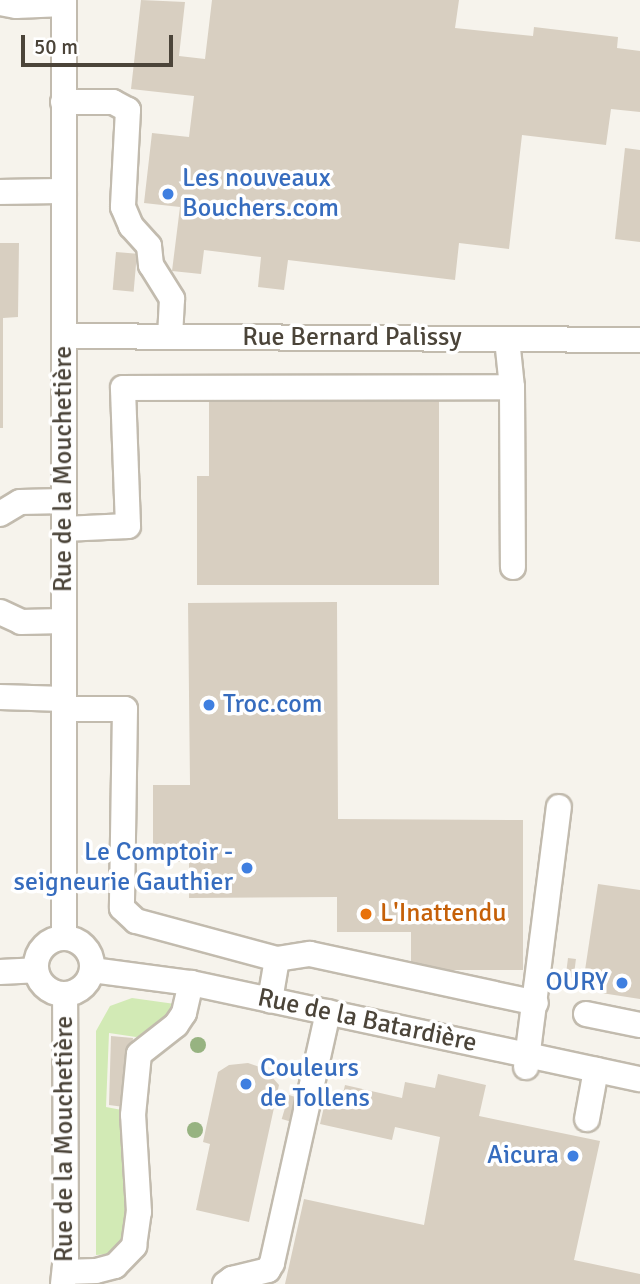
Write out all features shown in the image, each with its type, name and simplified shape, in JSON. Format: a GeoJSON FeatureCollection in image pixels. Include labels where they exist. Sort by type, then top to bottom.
{"type":"FeatureCollection","features":[{"type":"Feature","properties":{"kind":"street"},"geometry":{"type":"LineString","coordinates":[[0,3],[16,6],[64,2]]}},
{"type":"Feature","properties":{"kind":"street","name":"Rue de la Mouchetière"},"geometry":{"type":"LineString","coordinates":[[64,2],[64,937]]}},
{"type":"Feature","properties":{"kind":"street"},"geometry":{"type":"LineString","coordinates":[[63,102],[113,102],[128,110],[123,207],[131,226],[149,246],[151,265],[172,299],[170,337]]}},
{"type":"Feature","properties":{"kind":"street"},"geometry":{"type":"LineString","coordinates":[[0,192],[64,191]]}},
{"type":"Feature","properties":{"kind":"street","name":"Rue Bernard Palissy"},"geometry":{"type":"LineString","coordinates":[[64,336],[640,340]]}},
{"type":"Feature","properties":{"kind":"street"},"geometry":{"type":"LineString","coordinates":[[508,339],[512,387],[513,567]]}},
{"type":"Feature","properties":{"kind":"street"},"geometry":{"type":"LineString","coordinates":[[64,529],[128,526],[122,388],[512,387]]}},
{"type":"Feature","properties":{"kind":"street"},"geometry":{"type":"LineString","coordinates":[[0,514],[20,502],[64,501]]}},
{"type":"Feature","properties":{"kind":"street"},"geometry":{"type":"LineString","coordinates":[[0,612],[22,622],[64,621]]}},
{"type":"Feature","properties":{"kind":"street"},"geometry":{"type":"LineString","coordinates":[[0,697],[125,709],[122,908],[136,921],[277,959],[310,954],[536,1003]]}},
{"type":"Feature","properties":{"kind":"street"},"geometry":{"type":"LineString","coordinates":[[527,1061],[559,807]]}},
{"type":"Feature","properties":{"kind":"street"},"geometry":{"type":"LineString","coordinates":[[64,937],[83,944],[92,961],[92,971],[83,987],[65,994],[49,990],[35,970],[43,947],[64,937]]}},
{"type":"Feature","properties":{"kind":"street"},"geometry":{"type":"LineString","coordinates":[[270,1000],[277,959]]}},
{"type":"Feature","properties":{"kind":"street"},"geometry":{"type":"LineString","coordinates":[[0,972],[35,970]]}},
{"type":"Feature","properties":{"kind":"street","name":"Rue de la Batardière"},"geometry":{"type":"LineString","coordinates":[[92,971],[191,983],[527,1061],[640,1079]]}},
{"type":"Feature","properties":{"kind":"street"},"geometry":{"type":"LineString","coordinates":[[64,1278],[115,1266],[134,1245],[139,1212],[133,1141],[139,1054],[176,1025],[184,1013],[191,983]]}},
{"type":"Feature","properties":{"kind":"street","name":"Rue de la Mouchetière"},"geometry":{"type":"LineString","coordinates":[[64,1278],[65,994]]}},
{"type":"Feature","properties":{"kind":"street"},"geometry":{"type":"LineString","coordinates":[[225,1284],[232,1279],[268,1270],[272,1263],[328,1013]]}},
{"type":"Feature","properties":{"kind":"street"},"geometry":{"type":"LineString","coordinates":[[586,1014],[640,1025]]}},
{"type":"Feature","properties":{"kind":"street"},"geometry":{"type":"LineString","coordinates":[[587,1119],[596,1070]]}},
{"type":"Feature","properties":{"kind":"green space"},"geometry":{"type":"Polygon","coordinates":[[[132,998],[175,1004],[159,1032],[136,1037],[109,1033],[106,1107],[127,1111],[132,1211],[120,1248],[109,1254],[96,1255],[96,1031],[110,1006],[132,998]]]}},
{"type":"Feature","properties":{"kind":"building"},"geometry":{"type":"Polygon","coordinates":[[[141,0],[185,2],[179,56],[205,59],[212,0],[459,0],[455,28],[533,36],[534,27],[618,37],[617,48],[640,51],[640,112],[611,109],[606,145],[522,135],[509,249],[459,243],[455,280],[288,260],[284,290],[258,287],[261,257],[204,250],[201,274],[172,271],[180,207],[144,203],[152,133],[189,137],[194,96],[131,89],[141,0]]]}},
{"type":"Feature","properties":{"kind":"building"},"geometry":{"type":"Polygon","coordinates":[[[625,148],[640,150],[640,242],[615,239],[625,148]]]}},
{"type":"Feature","properties":{"kind":"building"},"geometry":{"type":"Polygon","coordinates":[[[0,243],[19,243],[18,317],[3,318],[3,428],[0,428],[0,243]]]}},
{"type":"Feature","properties":{"kind":"building"},"geometry":{"type":"Polygon","coordinates":[[[116,252],[137,254],[134,292],[113,290],[116,252]]]}},
{"type":"Feature","properties":{"kind":"building"},"geometry":{"type":"Polygon","coordinates":[[[439,390],[439,585],[197,585],[197,476],[209,476],[209,393],[439,390]]]}},
{"type":"Feature","properties":{"kind":"building"},"geometry":{"type":"Polygon","coordinates":[[[337,602],[338,819],[523,820],[523,970],[411,970],[411,932],[337,932],[337,897],[189,898],[189,862],[153,861],[153,785],[190,785],[188,603],[337,602]]]}},
{"type":"Feature","properties":{"kind":"building"},"geometry":{"type":"Polygon","coordinates":[[[598,884],[640,890],[640,999],[582,990],[598,884]]]}},
{"type":"Feature","properties":{"kind":"building"},"geometry":{"type":"Polygon","coordinates":[[[568,958],[576,959],[574,978],[566,977],[568,958]]]}},
{"type":"Feature","properties":{"kind":"building"},"geometry":{"type":"Polygon","coordinates":[[[111,1036],[133,1038],[124,1107],[109,1105],[111,1036]]]}},
{"type":"Feature","properties":{"kind":"building"},"geometry":{"type":"Polygon","coordinates":[[[248,1063],[265,1069],[279,1085],[249,1222],[196,1210],[210,1144],[203,1142],[218,1072],[229,1065],[248,1063]]]}},
{"type":"Feature","properties":{"kind":"building"},"geometry":{"type":"Polygon","coordinates":[[[438,1074],[486,1085],[479,1116],[600,1141],[574,1260],[640,1274],[640,1284],[285,1284],[304,1199],[424,1225],[440,1137],[395,1127],[392,1140],[320,1124],[326,1098],[341,1102],[345,1085],[402,1098],[405,1082],[435,1088],[438,1074]]]}},
{"type":"Feature","properties":{"kind":"building"},"geometry":{"type":"Polygon","coordinates":[[[289,1095],[299,1098],[291,1122],[282,1119],[289,1095]]]}},
{"type":"Feature","properties":{"kind":"place","name":"Les nouveaux Bouchers.com"},"geometry":{"type":"Point","coordinates":[168,194]}},
{"type":"Feature","properties":{"kind":"place","name":"Troc.com"},"geometry":{"type":"Point","coordinates":[209,705]}},
{"type":"Feature","properties":{"kind":"place","name":"Le Comptoir - seigneurie Gauthier"},"geometry":{"type":"Point","coordinates":[247,868]}},
{"type":"Feature","properties":{"kind":"place","name":"L'Inattendu"},"geometry":{"type":"Point","coordinates":[366,914]}},
{"type":"Feature","properties":{"kind":"place","name":"OURY"},"geometry":{"type":"Point","coordinates":[622,983]}},
{"type":"Feature","properties":{"kind":"place","name":"Couleurs de Tollens"},"geometry":{"type":"Point","coordinates":[246,1084]}},
{"type":"Feature","properties":{"kind":"place","name":"Aicura"},"geometry":{"type":"Point","coordinates":[573,1156]}}]}
